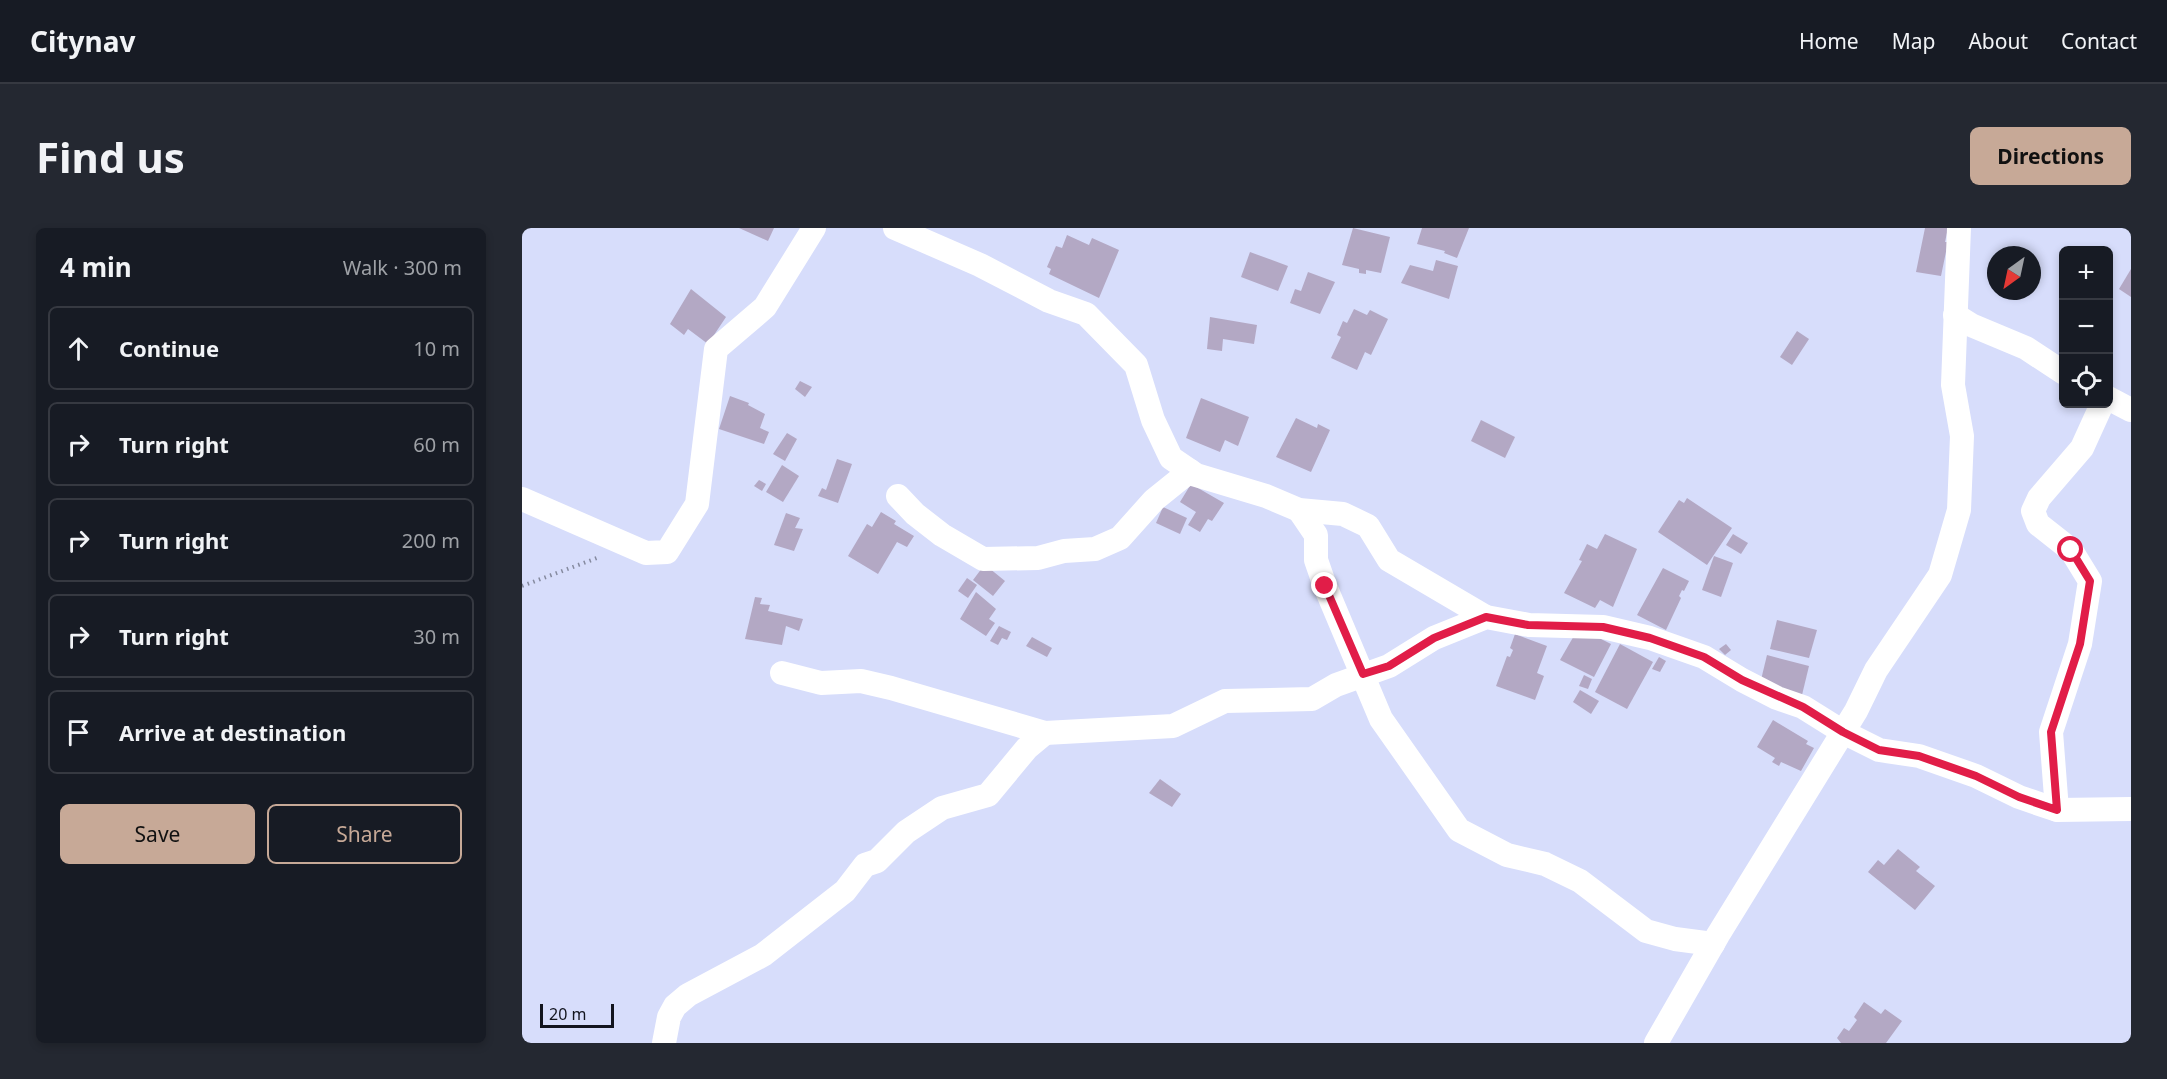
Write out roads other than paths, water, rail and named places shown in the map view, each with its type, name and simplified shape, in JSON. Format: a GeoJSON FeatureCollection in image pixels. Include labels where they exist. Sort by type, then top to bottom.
{"type":"FeatureCollection","features":[{"type":"Feature","properties":{"kind":"street"},"geometry":{"type":"LineString","coordinates":[[522,499],[646,553],[667,552],[697,504],[716,349],[765,307],[814,228]]}},
{"type":"Feature","properties":{"kind":"street"},"geometry":{"type":"LineString","coordinates":[[895,228],[980,265],[1049,301],[1086,315],[1136,365],[1153,420],[1171,458],[1190,471],[1266,496],[1299,510],[1343,514],[1368,526],[1389,560],[1486,617],[1528,625],[1603,627],[1650,638],[1704,657],[1759,689],[1803,707],[1843,732],[1879,750],[1919,756],[1976,776],[2019,797],[2057,810],[2131,809]]}},
{"type":"Feature","properties":{"kind":"street"},"geometry":{"type":"LineString","coordinates":[[1656,1043],[1713,944],[1843,732],[1876,670],[1940,575],[1959,510],[1962,436],[1953,385],[1959,228]]}},
{"type":"Feature","properties":{"kind":"street"},"geometry":{"type":"LineString","coordinates":[[1955,315],[1971,326],[2026,348],[2059,370]]}},
{"type":"Feature","properties":{"kind":"street"},"geometry":{"type":"LineString","coordinates":[[2113,400],[2131,410]]}},
{"type":"Feature","properties":{"kind":"street"},"geometry":{"type":"LineString","coordinates":[[2057,810],[2051,732],[2080,644],[2090,581],[2071,550],[2038,524],[2033,511],[2038,498],[2082,448],[2100,408]]}},
{"type":"Feature","properties":{"kind":"street"},"geometry":{"type":"LineString","coordinates":[[898,496],[915,514],[942,535],[983,559],[1038,558],[1064,551],[1095,549],[1120,538],[1154,500],[1190,471]]}},
{"type":"Feature","properties":{"kind":"street"},"geometry":{"type":"LineString","coordinates":[[1299,510],[1316,535],[1316,560],[1325,586],[1381,719],[1459,830],[1507,855],[1545,864],[1580,881],[1646,931],[1675,939],[1713,944]]}},
{"type":"Feature","properties":{"kind":"street"},"geometry":{"type":"LineString","coordinates":[[782,673],[821,683],[861,681],[1045,734],[1173,726],[1225,701],[1312,699],[1363,674],[1389,666],[1434,638],[1486,617]]}},
{"type":"Feature","properties":{"kind":"street"},"geometry":{"type":"LineString","coordinates":[[664,1043],[669,1017],[675,1006],[688,996],[763,955],[845,891],[865,865],[877,861],[906,832],[942,808],[988,795],[1001,783],[1027,748],[1045,734]]}}]}
